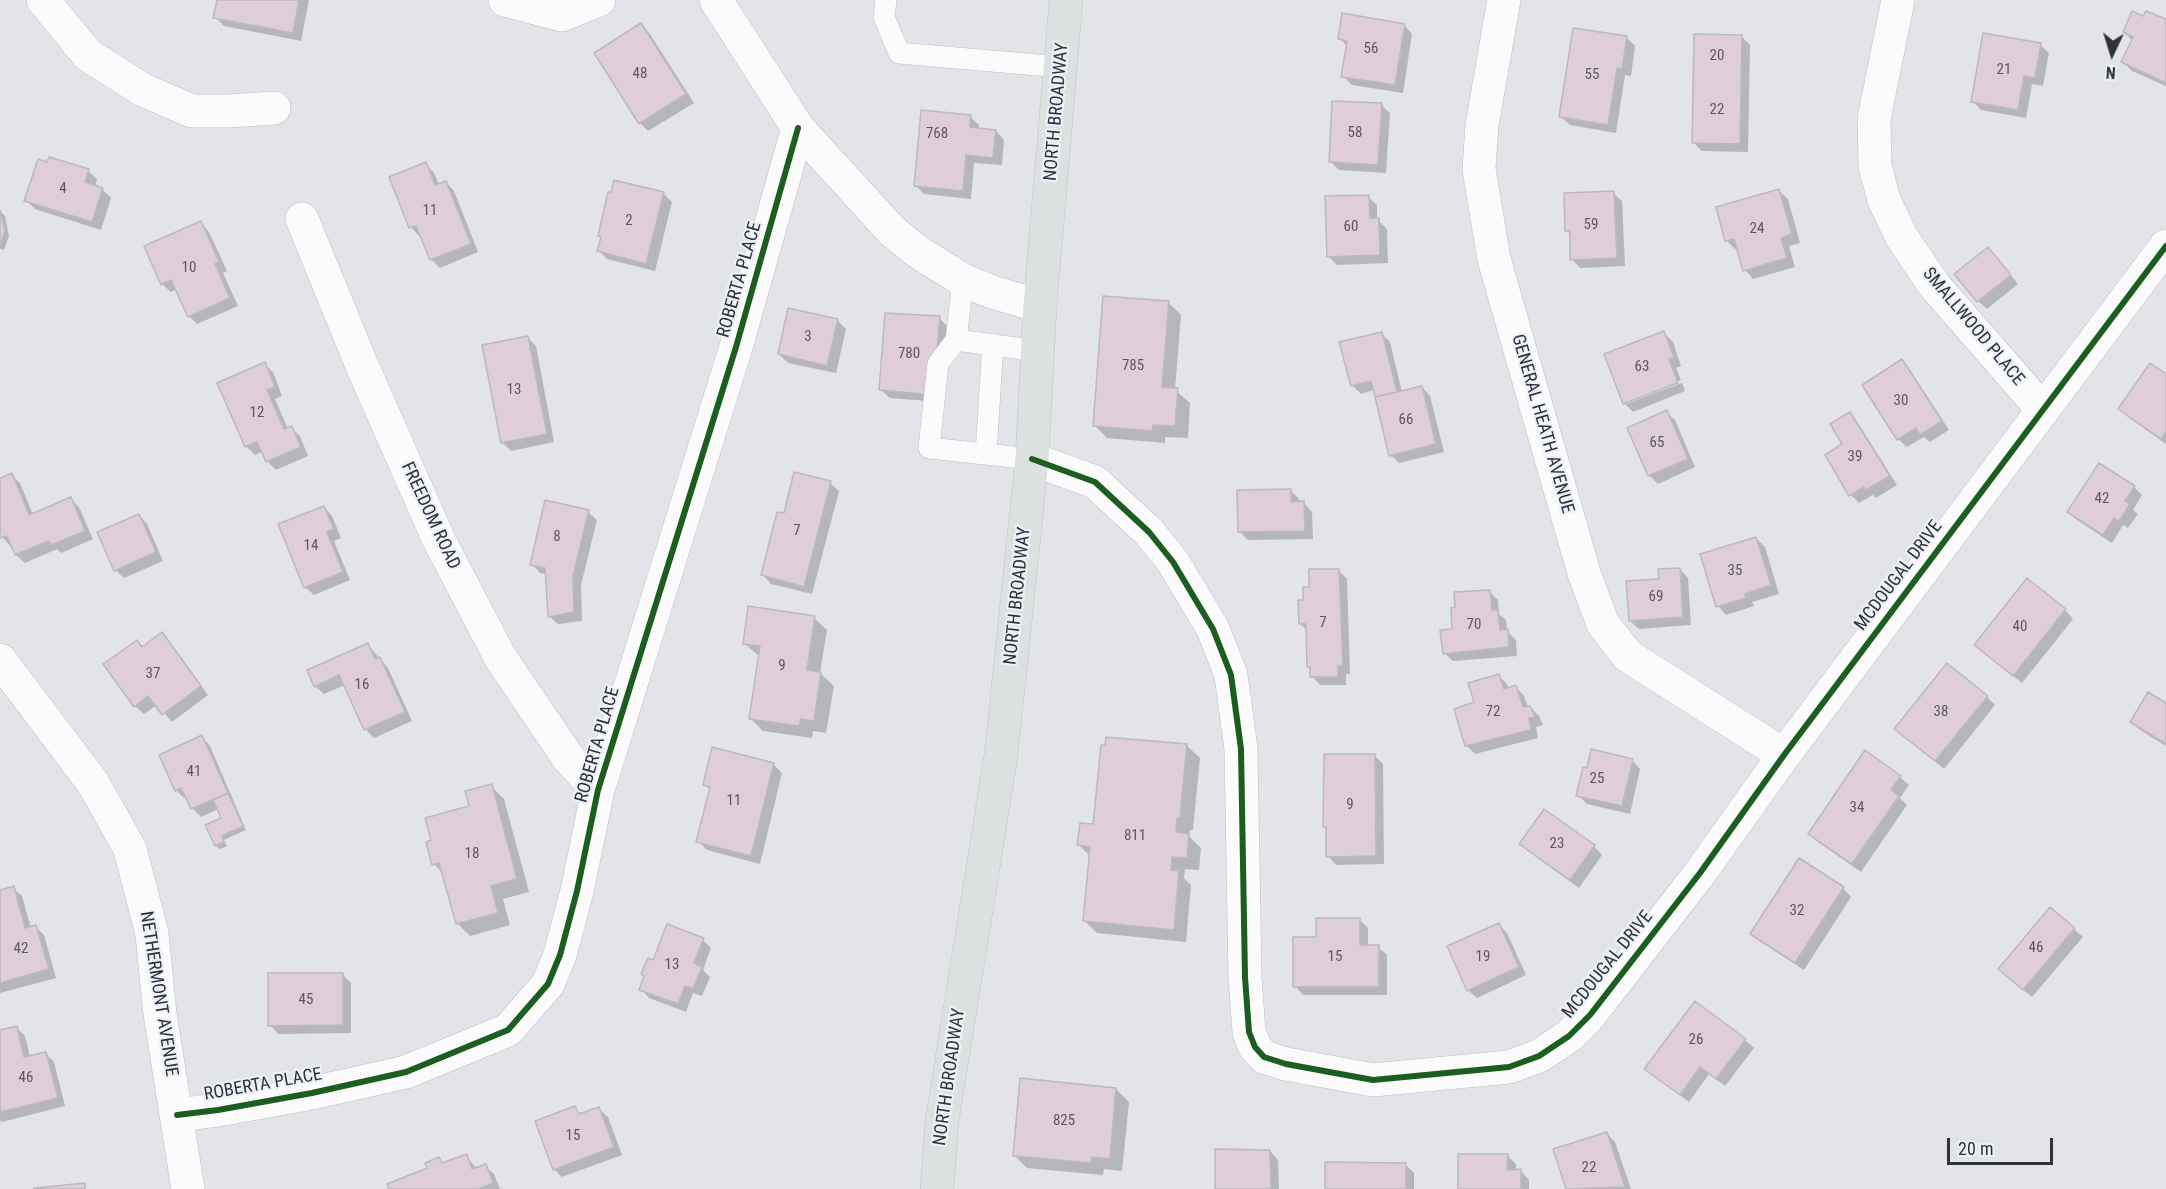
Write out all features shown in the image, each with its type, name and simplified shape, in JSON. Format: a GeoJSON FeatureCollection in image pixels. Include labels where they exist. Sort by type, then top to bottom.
{"type":"FeatureCollection","features":[{"type":"Feature","properties":{"kind":"main road","name":"NORTH BROADWAY"},"geometry":{"type":"LineString","coordinates":[[937,1189],[942,1121],[1001,756],[1032,459],[1040,306],[1066,0]]}},
{"type":"Feature","properties":{"kind":"street"},"geometry":{"type":"LineString","coordinates":[[43,0],[88,56],[143,90],[192,111],[274,108]]}},
{"type":"Feature","properties":{"kind":"street"},"geometry":{"type":"LineString","coordinates":[[505,0],[562,15],[599,0]]}},
{"type":"Feature","properties":{"kind":"street"},"geometry":{"type":"LineString","coordinates":[[716,0],[798,128],[892,231],[918,252],[963,280],[992,292],[1040,306]]}},
{"type":"Feature","properties":{"kind":"street","name":"GENERAL HEATH AVENUE"},"geometry":{"type":"LineString","coordinates":[[1504,0],[1482,125],[1479,169],[1494,259],[1584,573],[1603,624],[1628,656],[1784,755]]}},
{"type":"Feature","properties":{"kind":"street","name":"SMALLWOOD PLACE"},"geometry":{"type":"LineString","coordinates":[[1898,0],[1874,119],[1875,166],[1884,200],[1901,236],[1934,285],[2043,410]]}},
{"type":"Feature","properties":{"kind":"street","name":"ROBERTA PLACE"},"geometry":{"type":"LineString","coordinates":[[177,1115],[300,1095],[406,1072],[508,1029],[548,984],[560,955],[577,891],[598,790],[736,347],[798,128]]}},
{"type":"Feature","properties":{"kind":"street","name":"FREEDOM ROAD"},"geometry":{"type":"LineString","coordinates":[[302,219],[363,368],[438,538],[500,657],[569,759],[598,790]]}},
{"type":"Feature","properties":{"kind":"street","name":"MCDOUGAL DRIVE"},"geometry":{"type":"LineString","coordinates":[[1032,459],[1095,482],[1149,532],[1173,562],[1214,628],[1231,675],[1241,749],[1246,999],[1249,1032],[1255,1047],[1264,1057],[1286,1064],[1373,1080],[1509,1067],[1539,1056],[1569,1036],[1590,1015],[1700,873],[1784,755],[2166,246]]}},
{"type":"Feature","properties":{"kind":"street","name":"NETHERMONT AVENUE"},"geometry":{"type":"LineString","coordinates":[[0,660],[93,783],[130,849],[152,934],[160,1014],[188,1189]]}},
{"type":"Feature","properties":{"kind":"lane"},"geometry":{"type":"LineString","coordinates":[[885,8],[899,53],[1061,67]]}},
{"type":"Feature","properties":{"kind":"lane"},"geometry":{"type":"LineString","coordinates":[[963,280],[956,340],[938,364],[929,448],[1032,459]]}},
{"type":"Feature","properties":{"kind":"lane"},"geometry":{"type":"LineString","coordinates":[[956,340],[1038,351]]}},
{"type":"Feature","properties":{"kind":"lane"},"geometry":{"type":"LineString","coordinates":[[986,454],[993,344]]}},
{"type":"Feature","properties":{"kind":"building"},"geometry":{"type":"Polygon","coordinates":[[[217,0],[299,0],[293,33],[213,18],[217,0]]]}},
{"type":"Feature","properties":{"kind":"building"},"geometry":{"type":"Polygon","coordinates":[[[2132,11],[2143,16],[2146,11],[2166,19],[2166,83],[2121,62],[2133,37],[2123,32],[2132,11]]]}},
{"type":"Feature","properties":{"kind":"building"},"geometry":{"type":"Polygon","coordinates":[[[1342,13],[1405,24],[1395,85],[1341,77],[1347,41],[1338,39],[1342,13]]]}},
{"type":"Feature","properties":{"kind":"building"},"geometry":{"type":"Polygon","coordinates":[[[641,23],[686,94],[639,124],[594,53],[641,23]]]}},
{"type":"Feature","properties":{"kind":"building"},"geometry":{"type":"Polygon","coordinates":[[[1573,28],[1627,36],[1622,69],[1617,68],[1608,125],[1559,117],[1573,28]]]}},
{"type":"Feature","properties":{"kind":"building"},"geometry":{"type":"Polygon","coordinates":[[[1983,33],[2041,43],[2035,78],[2024,76],[2018,110],[1971,102],[1983,33]]]}},
{"type":"Feature","properties":{"kind":"building"},"geometry":{"type":"Polygon","coordinates":[[[1694,34],[1742,35],[1740,144],[1692,143],[1694,34]]]}},
{"type":"Feature","properties":{"kind":"building"},"geometry":{"type":"Polygon","coordinates":[[[1332,101],[1382,103],[1378,165],[1329,162],[1332,101]]]}},
{"type":"Feature","properties":{"kind":"building"},"geometry":{"type":"Polygon","coordinates":[[[921,110],[971,115],[970,127],[996,130],[993,158],[966,155],[963,191],[914,186],[921,110]]]}},
{"type":"Feature","properties":{"kind":"building"},"geometry":{"type":"Polygon","coordinates":[[[49,157],[89,169],[85,182],[103,188],[92,222],[24,201],[38,159],[47,162],[49,157]]]}},
{"type":"Feature","properties":{"kind":"building"},"geometry":{"type":"Polygon","coordinates":[[[426,162],[435,185],[446,181],[471,244],[430,260],[416,226],[409,228],[389,177],[426,162]]]}},
{"type":"Feature","properties":{"kind":"building"},"geometry":{"type":"Polygon","coordinates":[[[614,180],[664,192],[646,264],[597,251],[608,192],[611,192],[614,180]]]}},
{"type":"Feature","properties":{"kind":"building"},"geometry":{"type":"Polygon","coordinates":[[[1779,189],[1792,234],[1781,238],[1787,258],[1743,271],[1734,239],[1725,241],[1716,207],[1779,189]]]}},
{"type":"Feature","properties":{"kind":"building"},"geometry":{"type":"Polygon","coordinates":[[[1614,191],[1617,258],[1570,260],[1570,231],[1565,231],[1564,193],[1614,191]]]}},
{"type":"Feature","properties":{"kind":"building"},"geometry":{"type":"Polygon","coordinates":[[[1369,195],[1370,218],[1379,218],[1380,255],[1327,257],[1325,196],[1369,195]]]}},
{"type":"Feature","properties":{"kind":"building"},"geometry":{"type":"Polygon","coordinates":[[[0,210],[5,231],[0,247],[0,210]]]}},
{"type":"Feature","properties":{"kind":"building"},"geometry":{"type":"Polygon","coordinates":[[[201,221],[219,262],[215,264],[230,298],[188,317],[171,280],[161,285],[144,246],[201,221]]]}},
{"type":"Feature","properties":{"kind":"building"},"geometry":{"type":"Polygon","coordinates":[[[1988,247],[2011,275],[1977,302],[1954,274],[1988,247]]]}},
{"type":"Feature","properties":{"kind":"building"},"geometry":{"type":"Polygon","coordinates":[[[1103,296],[1169,301],[1162,387],[1178,388],[1175,426],[1153,425],[1152,431],[1093,426],[1103,296]]]}},
{"type":"Feature","properties":{"kind":"building"},"geometry":{"type":"Polygon","coordinates":[[[788,308],[838,319],[827,366],[778,354],[788,308]]]}},
{"type":"Feature","properties":{"kind":"building"},"geometry":{"type":"Polygon","coordinates":[[[885,313],[940,316],[933,395],[879,390],[885,313]]]}},
{"type":"Feature","properties":{"kind":"building"},"geometry":{"type":"Polygon","coordinates":[[[1664,331],[1674,357],[1669,359],[1678,383],[1623,404],[1604,354],[1664,331]]]}},
{"type":"Feature","properties":{"kind":"building"},"geometry":{"type":"Polygon","coordinates":[[[1382,332],[1397,392],[1375,397],[1371,381],[1351,386],[1339,342],[1382,332]]]}},
{"type":"Feature","properties":{"kind":"building"},"geometry":{"type":"Polygon","coordinates":[[[528,336],[547,434],[501,443],[482,345],[528,336]]]}},
{"type":"Feature","properties":{"kind":"building"},"geometry":{"type":"Polygon","coordinates":[[[1902,359],[1942,421],[1920,435],[1916,428],[1897,440],[1862,385],[1902,359]]]}},
{"type":"Feature","properties":{"kind":"building"},"geometry":{"type":"Polygon","coordinates":[[[265,362],[275,387],[267,390],[284,429],[292,426],[301,447],[266,462],[257,442],[245,447],[217,383],[265,362]]]}},
{"type":"Feature","properties":{"kind":"building"},"geometry":{"type":"Polygon","coordinates":[[[2150,363],[2166,374],[2166,432],[2161,439],[2118,409],[2150,363]]]}},
{"type":"Feature","properties":{"kind":"building"},"geometry":{"type":"Polygon","coordinates":[[[1422,386],[1436,444],[1389,456],[1375,397],[1422,386]]]}},
{"type":"Feature","properties":{"kind":"building"},"geometry":{"type":"Polygon","coordinates":[[[1667,410],[1688,459],[1648,476],[1627,428],[1667,410]]]}},
{"type":"Feature","properties":{"kind":"building"},"geometry":{"type":"Polygon","coordinates":[[[1850,412],[1890,476],[1866,490],[1864,487],[1849,496],[1825,455],[1842,444],[1830,424],[1850,412]]]}},
{"type":"Feature","properties":{"kind":"building"},"geometry":{"type":"Polygon","coordinates":[[[2099,463],[2135,486],[2125,501],[2130,504],[2119,521],[2114,518],[2103,535],[2067,512],[2099,463]]]}},
{"type":"Feature","properties":{"kind":"building"},"geometry":{"type":"Polygon","coordinates":[[[794,472],[831,481],[804,587],[761,575],[777,512],[784,513],[794,472]]]}},
{"type":"Feature","properties":{"kind":"building"},"geometry":{"type":"Polygon","coordinates":[[[12,473],[29,515],[71,497],[85,531],[51,545],[49,541],[15,555],[7,536],[0,538],[0,478],[12,473]]]}},
{"type":"Feature","properties":{"kind":"building"},"geometry":{"type":"Polygon","coordinates":[[[1291,489],[1291,502],[1304,501],[1305,531],[1238,532],[1237,490],[1291,489]]]}},
{"type":"Feature","properties":{"kind":"building"},"geometry":{"type":"Polygon","coordinates":[[[545,500],[589,510],[573,576],[574,612],[548,617],[545,568],[530,565],[545,500]]]}},
{"type":"Feature","properties":{"kind":"building"},"geometry":{"type":"Polygon","coordinates":[[[324,506],[334,529],[327,532],[343,572],[304,588],[278,524],[324,506]]]}},
{"type":"Feature","properties":{"kind":"building"},"geometry":{"type":"Polygon","coordinates":[[[139,514],[156,552],[114,571],[97,532],[139,514]]]}},
{"type":"Feature","properties":{"kind":"building"},"geometry":{"type":"Polygon","coordinates":[[[1756,537],[1771,585],[1745,594],[1746,598],[1716,607],[1700,554],[1756,537]]]}},
{"type":"Feature","properties":{"kind":"building"},"geometry":{"type":"Polygon","coordinates":[[[1680,568],[1683,617],[1629,621],[1626,581],[1659,579],[1658,569],[1680,568]]]}},
{"type":"Feature","properties":{"kind":"building"},"geometry":{"type":"Polygon","coordinates":[[[1309,569],[1339,569],[1343,666],[1338,666],[1338,677],[1310,677],[1310,667],[1307,667],[1306,624],[1299,624],[1298,600],[1303,600],[1303,587],[1309,587],[1309,569]]]}},
{"type":"Feature","properties":{"kind":"building"},"geometry":{"type":"Polygon","coordinates":[[[2027,578],[2066,609],[2013,676],[1974,645],[2027,578]]]}},
{"type":"Feature","properties":{"kind":"building"},"geometry":{"type":"Polygon","coordinates":[[[1490,590],[1492,610],[1498,610],[1500,630],[1508,629],[1509,647],[1443,654],[1440,630],[1452,629],[1451,608],[1455,607],[1454,592],[1490,590]]]}},
{"type":"Feature","properties":{"kind":"building"},"geometry":{"type":"Polygon","coordinates":[[[748,606],[815,616],[807,670],[821,672],[814,721],[801,719],[799,726],[749,719],[760,646],[743,644],[748,606]]]}},
{"type":"Feature","properties":{"kind":"building"},"geometry":{"type":"Polygon","coordinates":[[[162,632],[201,686],[162,715],[148,696],[134,707],[103,664],[137,640],[142,647],[162,632]]]}},
{"type":"Feature","properties":{"kind":"building"},"geometry":{"type":"Polygon","coordinates":[[[368,643],[375,659],[380,657],[405,712],[364,730],[339,675],[314,687],[307,670],[368,643]]]}},
{"type":"Feature","properties":{"kind":"building"},"geometry":{"type":"Polygon","coordinates":[[[1947,663],[1988,696],[1935,761],[1894,729],[1947,663]]]}},
{"type":"Feature","properties":{"kind":"building"},"geometry":{"type":"Polygon","coordinates":[[[1499,674],[1504,689],[1516,685],[1523,707],[1530,706],[1535,717],[1529,718],[1531,730],[1465,746],[1454,709],[1474,702],[1468,683],[1499,674]]]}},
{"type":"Feature","properties":{"kind":"building"},"geometry":{"type":"Polygon","coordinates":[[[2148,692],[2166,703],[2166,744],[2130,722],[2148,692]]]}},
{"type":"Feature","properties":{"kind":"building"},"geometry":{"type":"Polygon","coordinates":[[[202,735],[228,793],[191,809],[181,788],[175,791],[159,755],[202,735]]]}},
{"type":"Feature","properties":{"kind":"building"},"geometry":{"type":"Polygon","coordinates":[[[1106,737],[1187,744],[1180,818],[1177,818],[1176,832],[1189,834],[1187,858],[1172,857],[1171,870],[1179,871],[1174,930],[1083,921],[1090,847],[1077,845],[1080,823],[1093,824],[1101,745],[1105,745],[1106,737]]]}},
{"type":"Feature","properties":{"kind":"building"},"geometry":{"type":"Polygon","coordinates":[[[712,747],[774,763],[751,856],[696,842],[710,787],[703,785],[712,747]]]}},
{"type":"Feature","properties":{"kind":"building"},"geometry":{"type":"Polygon","coordinates":[[[1591,749],[1633,759],[1622,806],[1576,796],[1583,767],[1587,768],[1591,749]]]}},
{"type":"Feature","properties":{"kind":"building"},"geometry":{"type":"Polygon","coordinates":[[[1865,750],[1901,776],[1891,790],[1899,796],[1852,864],[1808,834],[1865,750]]]}},
{"type":"Feature","properties":{"kind":"building"},"geometry":{"type":"Polygon","coordinates":[[[1324,754],[1375,754],[1376,856],[1326,857],[1326,827],[1323,827],[1324,754]]]}},
{"type":"Feature","properties":{"kind":"building"},"geometry":{"type":"Polygon","coordinates":[[[492,784],[517,879],[491,886],[498,913],[456,924],[439,863],[432,865],[426,842],[431,840],[425,818],[469,806],[465,791],[492,784]]]}},
{"type":"Feature","properties":{"kind":"building"},"geometry":{"type":"Polygon","coordinates":[[[228,793],[243,826],[222,836],[224,842],[215,846],[205,825],[221,818],[213,800],[228,793]]]}},
{"type":"Feature","properties":{"kind":"building"},"geometry":{"type":"Polygon","coordinates":[[[1544,809],[1595,845],[1570,880],[1519,844],[1544,809]]]}},
{"type":"Feature","properties":{"kind":"building"},"geometry":{"type":"Polygon","coordinates":[[[1799,858],[1844,887],[1795,963],[1750,934],[1799,858]]]}},
{"type":"Feature","properties":{"kind":"building"},"geometry":{"type":"Polygon","coordinates":[[[14,886],[25,928],[36,925],[49,969],[0,983],[0,890],[14,886]]]}},
{"type":"Feature","properties":{"kind":"building"},"geometry":{"type":"Polygon","coordinates":[[[2050,907],[2075,928],[2023,990],[1998,969],[2050,907]]]}},
{"type":"Feature","properties":{"kind":"building"},"geometry":{"type":"Polygon","coordinates":[[[1316,918],[1360,918],[1360,945],[1379,945],[1379,987],[1293,987],[1293,937],[1316,937],[1316,918]]]}},
{"type":"Feature","properties":{"kind":"building"},"geometry":{"type":"Polygon","coordinates":[[[1499,923],[1519,967],[1467,991],[1447,946],[1499,923]]]}},
{"type":"Feature","properties":{"kind":"building"},"geometry":{"type":"Polygon","coordinates":[[[667,924],[704,938],[694,963],[702,967],[693,989],[685,986],[678,1004],[639,990],[644,976],[641,974],[648,958],[653,960],[667,924]]]}},
{"type":"Feature","properties":{"kind":"building"},"geometry":{"type":"Polygon","coordinates":[[[268,973],[343,973],[343,1025],[268,1026],[268,973]]]}},
{"type":"Feature","properties":{"kind":"building"},"geometry":{"type":"Polygon","coordinates":[[[1695,1001],[1746,1039],[1716,1079],[1700,1067],[1680,1095],[1644,1069],[1695,1001]]]}},
{"type":"Feature","properties":{"kind":"building"},"geometry":{"type":"Polygon","coordinates":[[[17,1026],[24,1057],[46,1052],[58,1098],[0,1112],[0,1030],[17,1026]]]}},
{"type":"Feature","properties":{"kind":"building"},"geometry":{"type":"Polygon","coordinates":[[[1020,1078],[1116,1088],[1110,1159],[1092,1157],[1091,1163],[1013,1156],[1020,1078]]]}},
{"type":"Feature","properties":{"kind":"building"},"geometry":{"type":"Polygon","coordinates":[[[575,1106],[579,1114],[599,1107],[614,1147],[553,1170],[535,1121],[575,1106]]]}},
{"type":"Feature","properties":{"kind":"building"},"geometry":{"type":"Polygon","coordinates":[[[1607,1132],[1625,1187],[1566,1189],[1553,1149],[1607,1132]]]}},
{"type":"Feature","properties":{"kind":"building"},"geometry":{"type":"Polygon","coordinates":[[[1215,1149],[1270,1150],[1271,1189],[1215,1189],[1215,1149]]]}},
{"type":"Feature","properties":{"kind":"building"},"geometry":{"type":"Polygon","coordinates":[[[467,1154],[472,1169],[486,1164],[493,1183],[479,1189],[389,1189],[387,1184],[427,1168],[425,1163],[439,1157],[442,1163],[467,1154]]]}},
{"type":"Feature","properties":{"kind":"building"},"geometry":{"type":"Polygon","coordinates":[[[1458,1154],[1508,1154],[1507,1170],[1521,1169],[1521,1189],[1458,1189],[1458,1154]]]}},
{"type":"Feature","properties":{"kind":"building"},"geometry":{"type":"Polygon","coordinates":[[[1325,1162],[1406,1163],[1406,1189],[1325,1189],[1325,1162]]]}},
{"type":"Feature","properties":{"kind":"building"},"geometry":{"type":"Polygon","coordinates":[[[85,1183],[85,1189],[34,1189],[34,1188],[85,1183]]]}},
{"type":"Feature","properties":{"kind":"cycle path"},"geometry":{"type":"LineString","coordinates":[[177,1115],[312,1093],[406,1072],[508,1030],[548,984],[560,955],[577,891],[598,790],[736,347],[798,128]]}},
{"type":"Feature","properties":{"kind":"cycle path"},"geometry":{"type":"LineString","coordinates":[[1032,459],[1095,482],[1149,532],[1173,562],[1213,629],[1231,675],[1241,749],[1245,977],[1249,1032],[1255,1047],[1264,1057],[1286,1064],[1373,1080],[1509,1067],[1539,1056],[1569,1036],[1590,1015],[1700,873],[1784,755],[2166,246]]}}]}
